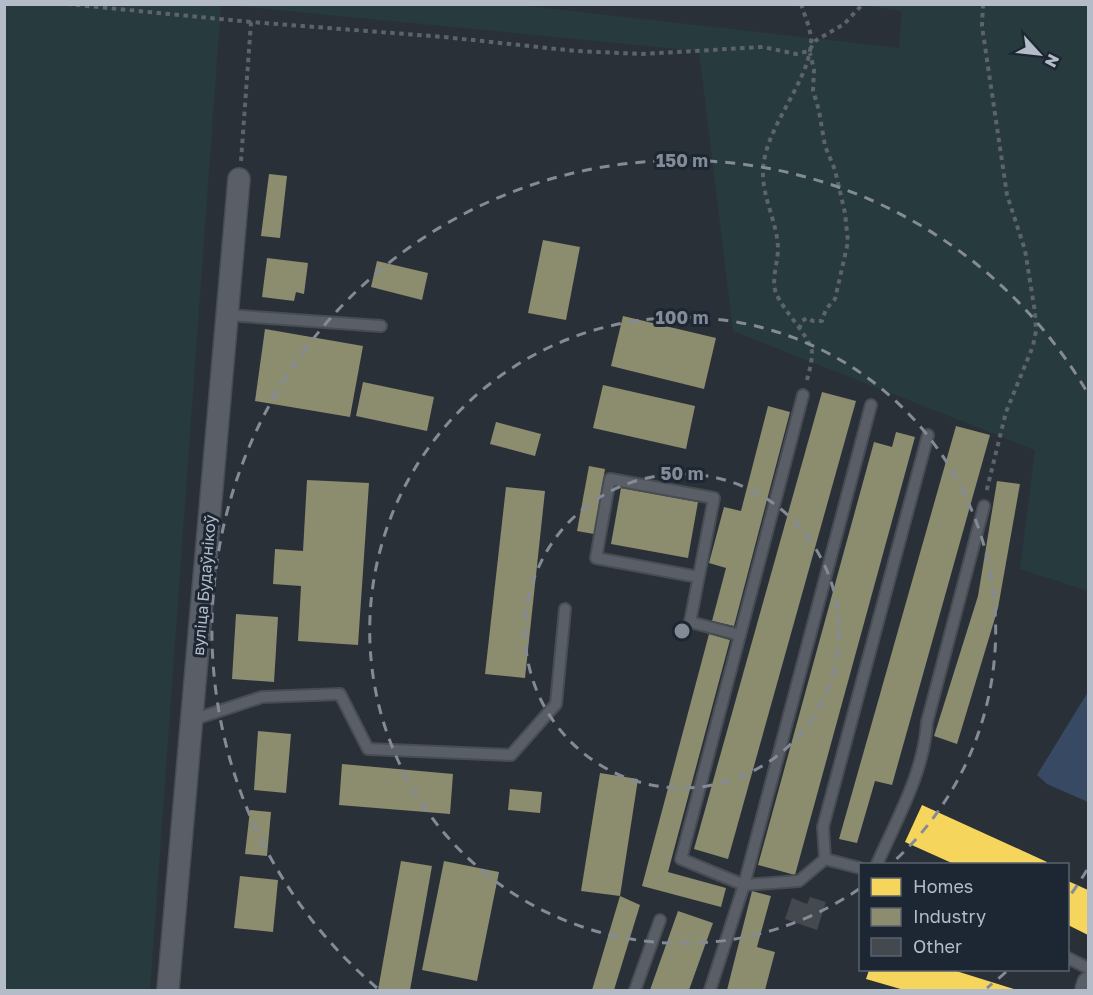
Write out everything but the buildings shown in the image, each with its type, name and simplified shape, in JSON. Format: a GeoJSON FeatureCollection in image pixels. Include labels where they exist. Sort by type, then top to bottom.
{"type":"FeatureCollection","features":[{"type":"Feature","properties":{"kind":"street","name":"вуліца Будаўнікоў"},"geometry":{"type":"LineString","coordinates":[[168,990],[239,179]]}},
{"type":"Feature","properties":{"kind":"street"},"geometry":{"type":"LineString","coordinates":[[1086,990],[1089,983]]}},
{"type":"Feature","properties":{"kind":"lane"},"geometry":{"type":"LineString","coordinates":[[228,315],[381,326]]}},
{"type":"Feature","properties":{"kind":"lane"},"geometry":{"type":"LineString","coordinates":[[803,395],[681,859],[744,885],[799,881],[825,859]]}},
{"type":"Feature","properties":{"kind":"lane"},"geometry":{"type":"LineString","coordinates":[[711,990],[744,885],[871,405]]}},
{"type":"Feature","properties":{"kind":"lane"},"geometry":{"type":"LineString","coordinates":[[825,859],[823,827],[928,435]]}},
{"type":"Feature","properties":{"kind":"lane"},"geometry":{"type":"LineString","coordinates":[[698,577],[596,558],[610,478],[714,498],[690,622],[740,635]]}},
{"type":"Feature","properties":{"kind":"lane"},"geometry":{"type":"LineString","coordinates":[[877,863],[921,762],[926,743],[927,722],[984,506]]}},
{"type":"Feature","properties":{"kind":"lane"},"geometry":{"type":"LineString","coordinates":[[192,720],[261,696],[340,694],[368,749],[511,755],[556,704],[565,609]]}},
{"type":"Feature","properties":{"kind":"lane"},"geometry":{"type":"LineString","coordinates":[[825,859],[859,868]]}},
{"type":"Feature","properties":{"kind":"lane"},"geometry":{"type":"LineString","coordinates":[[635,990],[660,920]]}},
{"type":"Feature","properties":{"kind":"lane"},"geometry":{"type":"LineString","coordinates":[[1069,958],[1089,968]]}},
{"type":"Feature","properties":{"kind":"path"},"geometry":{"type":"LineString","coordinates":[[67,4],[251,22],[444,37],[576,51],[642,54],[763,47],[796,54],[809,51]]}},
{"type":"Feature","properties":{"kind":"path"},"geometry":{"type":"LineString","coordinates":[[801,4],[810,31],[811,44],[802,74],[768,147],[762,174],[765,201],[778,247],[775,271],[776,292],[783,307],[812,350],[803,395]]}},
{"type":"Feature","properties":{"kind":"path"},"geometry":{"type":"LineString","coordinates":[[799,329],[802,321],[807,318],[822,321],[826,309],[835,299],[848,242],[835,170],[825,146],[813,90],[814,70],[809,51],[814,41],[844,24],[863,4]]}},
{"type":"Feature","properties":{"kind":"path"},"geometry":{"type":"LineString","coordinates":[[983,4],[981,26],[1007,195],[1025,249],[1036,331],[1033,346],[1006,412],[984,506]]}},
{"type":"Feature","properties":{"kind":"path"},"geometry":{"type":"LineString","coordinates":[[239,179],[251,22]]}},
{"type":"Feature","properties":{"kind":"green space"},"geometry":{"type":"Polygon","coordinates":[[[5,4],[221,5],[150,990],[5,990],[5,4]]]}},
{"type":"Feature","properties":{"kind":"green space"},"geometry":{"type":"Polygon","coordinates":[[[226,5],[519,5],[899,48],[902,11],[863,5],[1088,5],[1088,591],[1020,569],[1035,450],[733,331],[699,51],[226,5]]]}},
{"type":"Feature","properties":{"kind":"water"},"geometry":{"type":"Polygon","coordinates":[[[1088,692],[1088,802],[1047,784],[1037,775],[1088,692]]]}}]}
